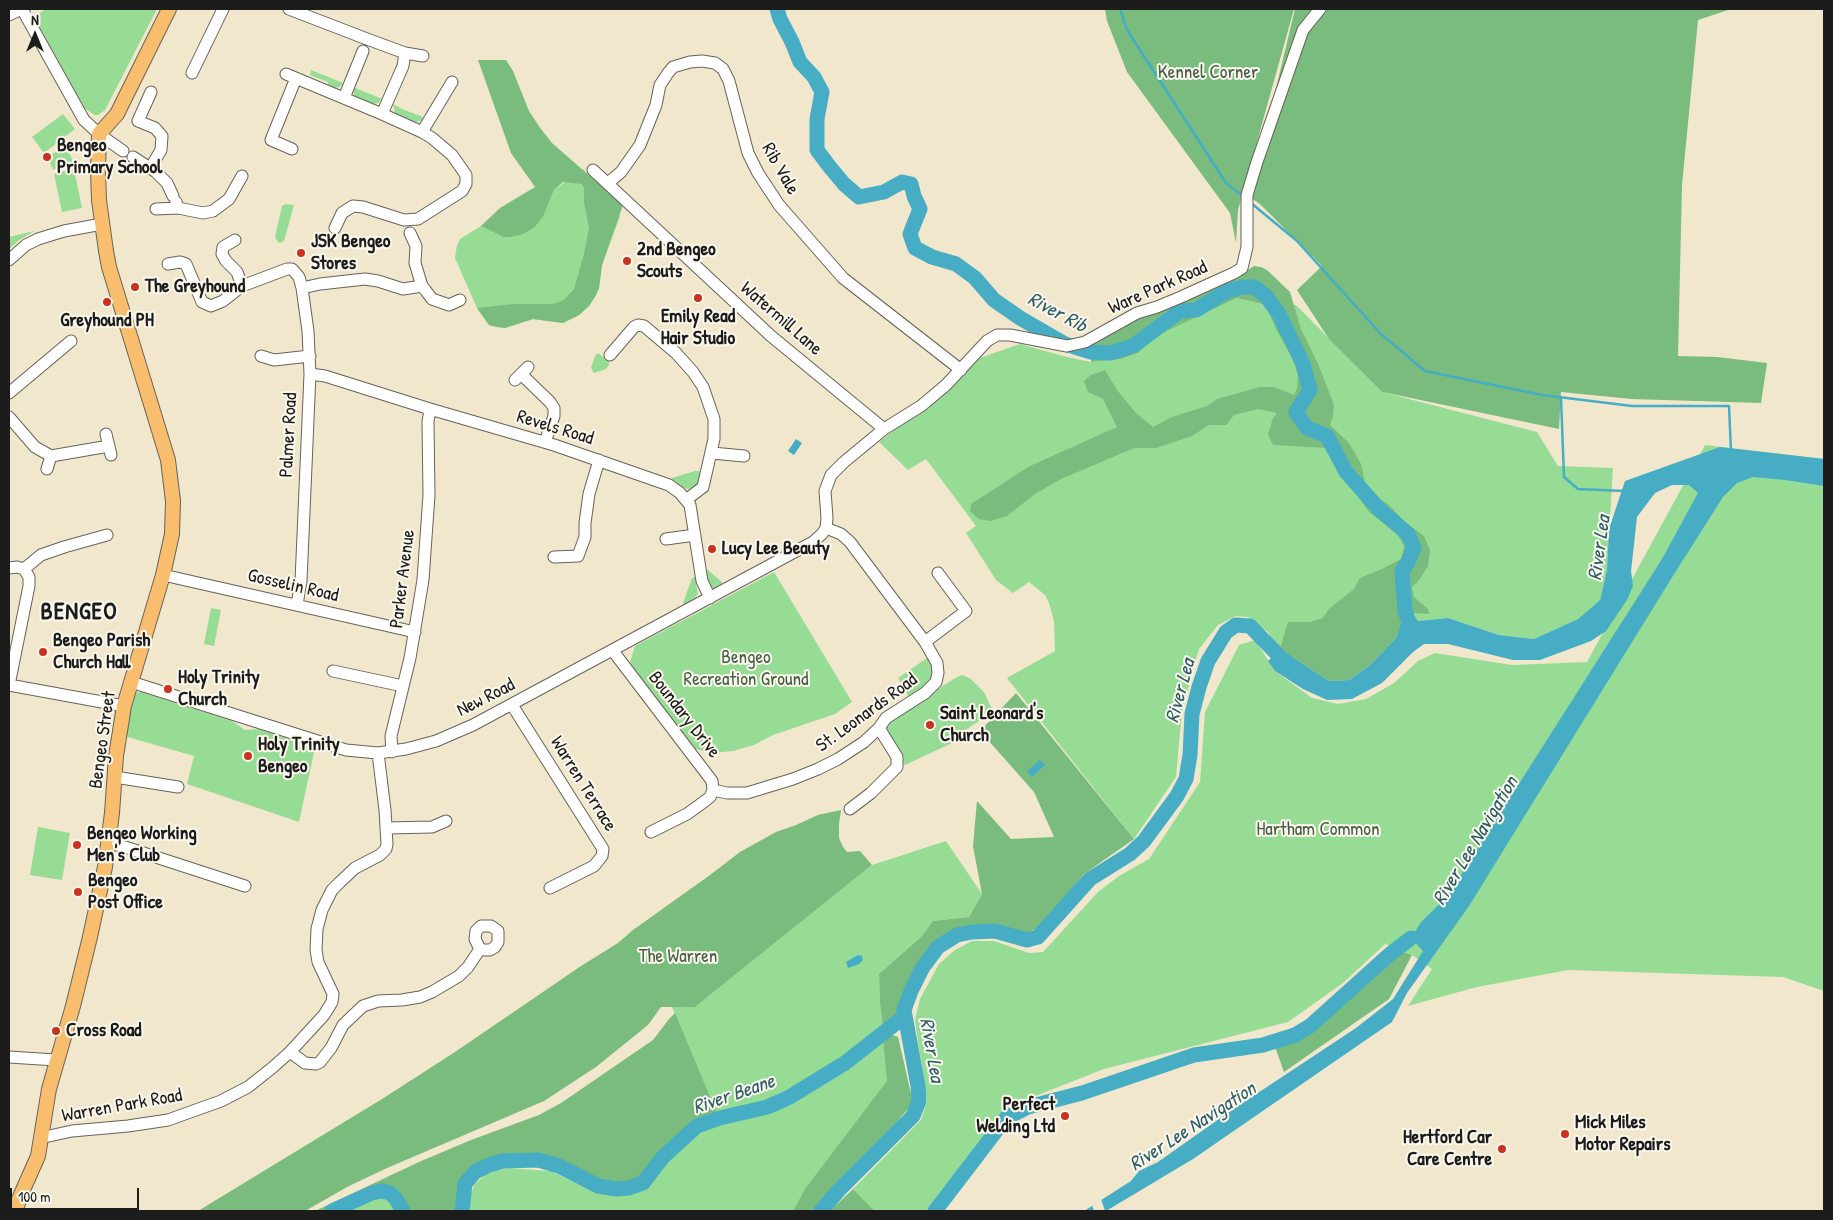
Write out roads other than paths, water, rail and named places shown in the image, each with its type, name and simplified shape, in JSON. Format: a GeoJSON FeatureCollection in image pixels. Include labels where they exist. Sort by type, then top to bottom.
{"type":"FeatureCollection","features":[{"type":"Feature","properties":{"kind":"main road"},"geometry":{"type":"LineString","coordinates":[[98,134],[117,114],[169,9]]}},
{"type":"Feature","properties":{"kind":"main road","name":"Bengeo Street"},"geometry":{"type":"LineString","coordinates":[[16,1211],[19,1199],[38,1156],[49,1089],[73,1006],[90,937],[108,843],[124,706],[169,552],[173,516],[170,469],[162,436],[109,267],[102,224],[98,172],[98,134]]}},
{"type":"Feature","properties":{"kind":"street"},"geometry":{"type":"LineString","coordinates":[[9,15],[21,9],[84,120],[98,134],[151,167],[167,183],[176,202]]}},
{"type":"Feature","properties":{"kind":"street"},"geometry":{"type":"LineString","coordinates":[[192,73],[223,9]]}},
{"type":"Feature","properties":{"kind":"street"},"geometry":{"type":"LineString","coordinates":[[289,9],[405,53],[422,56]]}},
{"type":"Feature","properties":{"kind":"street","name":"Ware Park Road"},"geometry":{"type":"LineString","coordinates":[[826,528],[825,491],[828,480],[844,462],[884,429],[921,406],[946,385],[987,341],[997,335],[1010,335],[1066,346],[1085,342],[1137,313],[1181,297],[1242,268],[1247,247],[1247,195],[1303,30],[1320,9]]}},
{"type":"Feature","properties":{"kind":"street"},"geometry":{"type":"LineString","coordinates":[[344,98],[363,51]]}},
{"type":"Feature","properties":{"kind":"street"},"geometry":{"type":"LineString","coordinates":[[382,114],[403,66],[405,53]]}},
{"type":"Feature","properties":{"kind":"street","name":"Rib Vale"},"geometry":{"type":"LineString","coordinates":[[608,183],[621,172],[640,145],[654,112],[660,85],[668,73],[673,68],[690,62],[702,61],[715,64],[723,69],[729,81],[748,153],[758,173],[779,205],[843,278],[961,370]]}},
{"type":"Feature","properties":{"kind":"street"},"geometry":{"type":"LineString","coordinates":[[292,149],[271,140],[291,76],[422,132],[438,142],[452,156],[466,175],[466,184],[462,191],[418,219],[404,220],[363,207],[353,206],[342,212],[335,228]]}},
{"type":"Feature","properties":{"kind":"street"},"geometry":{"type":"LineString","coordinates":[[422,132],[452,82]]}},
{"type":"Feature","properties":{"kind":"street"},"geometry":{"type":"LineString","coordinates":[[151,92],[138,121],[155,128],[162,136],[161,150],[151,167]]}},
{"type":"Feature","properties":{"kind":"street","name":"Watermill Lane"},"geometry":{"type":"LineString","coordinates":[[593,170],[771,336],[884,429]]}},
{"type":"Feature","properties":{"kind":"street"},"geometry":{"type":"LineString","coordinates":[[156,209],[176,202],[203,213],[213,211],[229,199],[242,176]]}},
{"type":"Feature","properties":{"kind":"street"},"geometry":{"type":"LineString","coordinates":[[9,260],[26,245],[38,239],[64,231],[102,224]]}},
{"type":"Feature","properties":{"kind":"street"},"geometry":{"type":"LineString","coordinates":[[410,232],[416,246],[415,263],[422,286],[432,298],[440,303],[449,305],[460,300]]}},
{"type":"Feature","properties":{"kind":"street"},"geometry":{"type":"LineString","coordinates":[[168,264],[180,262],[186,264],[202,302],[211,306],[223,301],[242,286],[236,272],[222,254],[223,247],[236,240]]}},
{"type":"Feature","properties":{"kind":"street","name":"Palmer Road"},"geometry":{"type":"LineString","coordinates":[[242,286],[287,268],[292,269],[299,276],[302,288],[310,356],[310,374],[303,540],[300,592],[297,605]]}},
{"type":"Feature","properties":{"kind":"street"},"geometry":{"type":"LineString","coordinates":[[302,288],[365,279],[402,289],[422,286]]}},
{"type":"Feature","properties":{"kind":"street"},"geometry":{"type":"LineString","coordinates":[[610,355],[634,327],[638,325],[647,328],[676,353],[699,381],[707,397],[714,420],[712,453],[703,487],[686,500],[692,512],[703,585],[710,598]]}},
{"type":"Feature","properties":{"kind":"street"},"geometry":{"type":"LineString","coordinates":[[9,393],[71,341]]}},
{"type":"Feature","properties":{"kind":"street"},"geometry":{"type":"LineString","coordinates":[[261,356],[274,360],[310,356]]}},
{"type":"Feature","properties":{"kind":"street","name":"Revels Road"},"geometry":{"type":"LineString","coordinates":[[310,374],[325,376],[599,460],[669,485],[686,500]]}},
{"type":"Feature","properties":{"kind":"street"},"geometry":{"type":"LineString","coordinates":[[522,374],[554,408],[554,416],[545,442]]}},
{"type":"Feature","properties":{"kind":"street","name":"Parker Avenue"},"geometry":{"type":"LineString","coordinates":[[392,752],[392,736],[415,632],[423,580],[429,495],[428,422],[430,409]]}},
{"type":"Feature","properties":{"kind":"street"},"geometry":{"type":"LineString","coordinates":[[9,417],[35,447],[51,456],[109,445]]}},
{"type":"Feature","properties":{"kind":"street"},"geometry":{"type":"LineString","coordinates":[[712,453],[744,456]]}},
{"type":"Feature","properties":{"kind":"street"},"geometry":{"type":"LineString","coordinates":[[48,469],[51,456]]}},
{"type":"Feature","properties":{"kind":"street"},"geometry":{"type":"LineString","coordinates":[[554,557],[578,556],[585,537],[589,494],[599,460]]}},
{"type":"Feature","properties":{"kind":"street","name":"New Road"},"geometry":{"type":"LineString","coordinates":[[131,682],[346,750],[378,753],[392,752],[436,741],[512,705],[813,542],[826,528]]}},
{"type":"Feature","properties":{"kind":"street","name":"St. Leonards Road"},"geometry":{"type":"LineString","coordinates":[[713,790],[728,793],[747,793],[793,779],[838,759],[864,742],[879,728],[886,718],[925,693],[936,682],[938,673],[937,663],[926,642],[850,542],[841,534],[826,528]]}},
{"type":"Feature","properties":{"kind":"street"},"geometry":{"type":"LineString","coordinates":[[24,569],[41,555],[107,534]]}},
{"type":"Feature","properties":{"kind":"street"},"geometry":{"type":"LineString","coordinates":[[666,540],[695,535]]}},
{"type":"Feature","properties":{"kind":"street"},"geometry":{"type":"LineString","coordinates":[[9,568],[17,567],[24,569],[29,577],[29,586],[9,685],[124,706]]}},
{"type":"Feature","properties":{"kind":"street"},"geometry":{"type":"LineString","coordinates":[[926,642],[966,612],[938,573]]}},
{"type":"Feature","properties":{"kind":"street","name":"Gosselin Road"},"geometry":{"type":"LineString","coordinates":[[163,575],[415,632]]}},
{"type":"Feature","properties":{"kind":"street","name":"Boundary Drive"},"geometry":{"type":"LineString","coordinates":[[613,651],[712,781],[713,790],[710,797],[695,809],[652,832]]}},
{"type":"Feature","properties":{"kind":"street"},"geometry":{"type":"LineString","coordinates":[[333,671],[404,686]]}},
{"type":"Feature","properties":{"kind":"street","name":"Warren Terrace"},"geometry":{"type":"LineString","coordinates":[[512,705],[603,849],[602,856],[594,866],[550,888]]}},
{"type":"Feature","properties":{"kind":"street"},"geometry":{"type":"LineString","coordinates":[[850,809],[897,767],[897,757],[879,728]]}},
{"type":"Feature","properties":{"kind":"street","name":"Warren Park Road"},"geometry":{"type":"LineString","coordinates":[[41,1136],[72,1131],[149,1124],[185,1115],[221,1101],[248,1087],[272,1068],[290,1052],[330,1008],[333,998],[331,988],[321,970],[317,956],[318,929],[322,910],[332,890],[347,874],[384,852],[387,844],[387,828],[378,753]]}},
{"type":"Feature","properties":{"kind":"street"},"geometry":{"type":"LineString","coordinates":[[115,777],[178,787]]}},
{"type":"Feature","properties":{"kind":"street"},"geometry":{"type":"LineString","coordinates":[[387,828],[432,827],[446,821]]}},
{"type":"Feature","properties":{"kind":"street"},"geometry":{"type":"LineString","coordinates":[[108,843],[125,846],[245,886]]}},
{"type":"Feature","properties":{"kind":"street"},"geometry":{"type":"LineString","coordinates":[[290,1052],[306,1063],[320,1062],[331,1048],[343,1025],[363,1006],[378,1001],[411,999],[432,992],[459,976],[468,967],[480,949]]}},
{"type":"Feature","properties":{"kind":"street"},"geometry":{"type":"LineString","coordinates":[[9,1057],[56,1060]]}},
{"type":"Feature","properties":{"kind":"water"},"geometry":{"type":"Polygon","coordinates":[[[796,439],[802,443],[794,455],[788,451],[796,439]]]}},
{"type":"Feature","properties":{"kind":"water"},"geometry":{"type":"Polygon","coordinates":[[[1720,447],[1824,459],[1824,486],[1753,477],[1737,483],[1723,497],[1469,906],[1407,993],[1392,1022],[1193,1159],[1106,1211],[1084,1211],[1131,1181],[1139,1171],[1158,1162],[1226,1114],[1356,1028],[1393,999],[1423,951],[1411,938],[1421,922],[1447,897],[1662,559],[1698,493],[1689,485],[1672,485],[1655,493],[1637,517],[1631,571],[1633,586],[1627,600],[1606,631],[1591,641],[1540,660],[1513,660],[1448,644],[1424,644],[1413,652],[1382,683],[1352,699],[1327,700],[1303,689],[1275,671],[1268,661],[1280,649],[1329,681],[1349,680],[1370,665],[1397,637],[1403,617],[1412,613],[1418,621],[1448,618],[1499,635],[1534,639],[1578,619],[1600,600],[1607,570],[1609,529],[1625,481],[1720,447]]]}},
{"type":"Feature","properties":{"kind":"water"},"geometry":{"type":"Polygon","coordinates":[[[1040,760],[1045,765],[1032,777],[1027,771],[1040,760]]]}},
{"type":"Feature","properties":{"kind":"water"},"geometry":{"type":"Polygon","coordinates":[[[858,955],[862,956],[863,960],[859,964],[848,968],[846,962],[858,955]]]}},
{"type":"Feature","properties":{"kind":"waterway","name":"River Rib"},"geometry":{"type":"LineString","coordinates":[[777,9],[800,62],[814,77],[822,92],[817,119],[817,150],[829,166],[844,184],[859,197],[884,192],[902,182],[911,184],[920,209],[910,234],[915,248],[932,257],[956,264],[975,278],[994,300],[1020,318],[1065,344],[1091,352],[1110,353],[1133,346],[1180,311],[1196,310],[1227,291],[1243,287],[1254,287],[1266,296],[1279,314],[1303,364],[1310,390],[1296,412],[1307,428],[1327,436],[1346,472],[1380,510],[1408,534],[1414,548],[1402,571],[1405,611],[1413,634]]}},
{"type":"Feature","properties":{"kind":"waterway"},"geometry":{"type":"LineString","coordinates":[[1120,9],[1127,30],[1226,183],[1243,196]]}},
{"type":"Feature","properties":{"kind":"waterway"},"geometry":{"type":"LineString","coordinates":[[1251,203],[1297,241],[1380,333],[1425,371],[1542,395],[1632,406],[1729,406],[1731,451]]}},
{"type":"Feature","properties":{"kind":"waterway"},"geometry":{"type":"LineString","coordinates":[[1561,398],[1564,477],[1578,489],[1624,491]]}},
{"type":"Feature","properties":{"kind":"waterway","name":"River Lea"},"geometry":{"type":"LineString","coordinates":[[821,1211],[839,1190],[913,1116],[919,1101],[918,1086],[904,1010],[923,967],[938,947],[957,935],[972,932],[995,931],[1027,940],[1038,937],[1090,879],[1130,854],[1144,841],[1177,796],[1186,779],[1190,755],[1192,714],[1199,687],[1208,661],[1226,632],[1236,625],[1250,626],[1281,658],[1292,666]]}},
{"type":"Feature","properties":{"kind":"waterway"},"geometry":{"type":"LineString","coordinates":[[935,1211],[1006,1118],[1028,1107],[1082,1093],[1194,1055],[1263,1045],[1295,1035],[1310,1026],[1390,954],[1411,938]]}},
{"type":"Feature","properties":{"kind":"waterway","name":"River Beane"},"geometry":{"type":"LineString","coordinates":[[462,1211],[465,1184],[475,1172],[503,1161],[538,1160],[559,1166],[598,1186],[616,1189],[629,1188],[643,1183],[663,1157],[697,1126],[720,1118],[767,1107],[788,1098],[845,1063],[905,1016]]}},
{"type":"Feature","properties":{"kind":"waterway","name":"River Beane"},"geometry":{"type":"LineString","coordinates":[[332,1211],[372,1193],[382,1191],[390,1193],[403,1211]]}},
{"type":"Feature","properties":{"kind":"place","name":"Bengeo Primary School"},"geometry":{"type":"Point","coordinates":[47,157]}},
{"type":"Feature","properties":{"kind":"place","name":"JSK Bengeo Stores"},"geometry":{"type":"Point","coordinates":[301,253]}},
{"type":"Feature","properties":{"kind":"place","name":"2nd Bengeo Scouts"},"geometry":{"type":"Point","coordinates":[627,261]}},
{"type":"Feature","properties":{"kind":"place","name":"The Greyhound"},"geometry":{"type":"Point","coordinates":[135,287]}},
{"type":"Feature","properties":{"kind":"place","name":"Emily Read Hair Studio"},"geometry":{"type":"Point","coordinates":[698,298]}},
{"type":"Feature","properties":{"kind":"place","name":"Greyhound PH"},"geometry":{"type":"Point","coordinates":[107,302]}},
{"type":"Feature","properties":{"kind":"place","name":"Lucy Lee Beauty"},"geometry":{"type":"Point","coordinates":[712,549]}},
{"type":"Feature","properties":{"kind":"place","name":"Bengeo Parish Church Hall"},"geometry":{"type":"Point","coordinates":[43,652]}},
{"type":"Feature","properties":{"kind":"place","name":"Holy Trinity Church"},"geometry":{"type":"Point","coordinates":[168,689]}},
{"type":"Feature","properties":{"kind":"place","name":"Saint Leonard's Church"},"geometry":{"type":"Point","coordinates":[930,725]}},
{"type":"Feature","properties":{"kind":"place","name":"Holy Trinity Bengeo"},"geometry":{"type":"Point","coordinates":[248,756]}},
{"type":"Feature","properties":{"kind":"place","name":"Bengeo Working Men's Club"},"geometry":{"type":"Point","coordinates":[77,845]}},
{"type":"Feature","properties":{"kind":"place","name":"Bengeo Post Office"},"geometry":{"type":"Point","coordinates":[78,892]}},
{"type":"Feature","properties":{"kind":"place","name":"Cross Road"},"geometry":{"type":"Point","coordinates":[56,1031]}},
{"type":"Feature","properties":{"kind":"place","name":"Perfect Welding Ltd"},"geometry":{"type":"Point","coordinates":[1065,1116]}},
{"type":"Feature","properties":{"kind":"place","name":"Mick Miles Motor Repairs"},"geometry":{"type":"Point","coordinates":[1565,1134]}},
{"type":"Feature","properties":{"kind":"place","name":"Hertford Car Care Centre"},"geometry":{"type":"Point","coordinates":[1502,1149]}},
{"type":"Feature","properties":{"kind":"district","name":"BENGEO"},"geometry":{"type":"Point","coordinates":[79,613]}},
{"type":"Feature","properties":{"kind":"park label","name":"Kennel Corner"},"geometry":{"type":"Point","coordinates":[1208,73]}},
{"type":"Feature","properties":{"kind":"park label","name":"Bengeo Recreation Ground"},"geometry":{"type":"Point","coordinates":[746,669]}},
{"type":"Feature","properties":{"kind":"park label","name":"Hartham Common"},"geometry":{"type":"Point","coordinates":[1318,830]}},
{"type":"Feature","properties":{"kind":"park label","name":"The Warren"},"geometry":{"type":"Point","coordinates":[678,957]}},
{"type":"Feature","properties":{"kind":"water label","name":"River Lee Navigation"},"geometry":{"type":"Point","coordinates":[1476,841]}},
{"type":"Feature","properties":{"kind":"water label","name":"River Lee Navigation"},"geometry":{"type":"Point","coordinates":[1193,1127]}}]}
